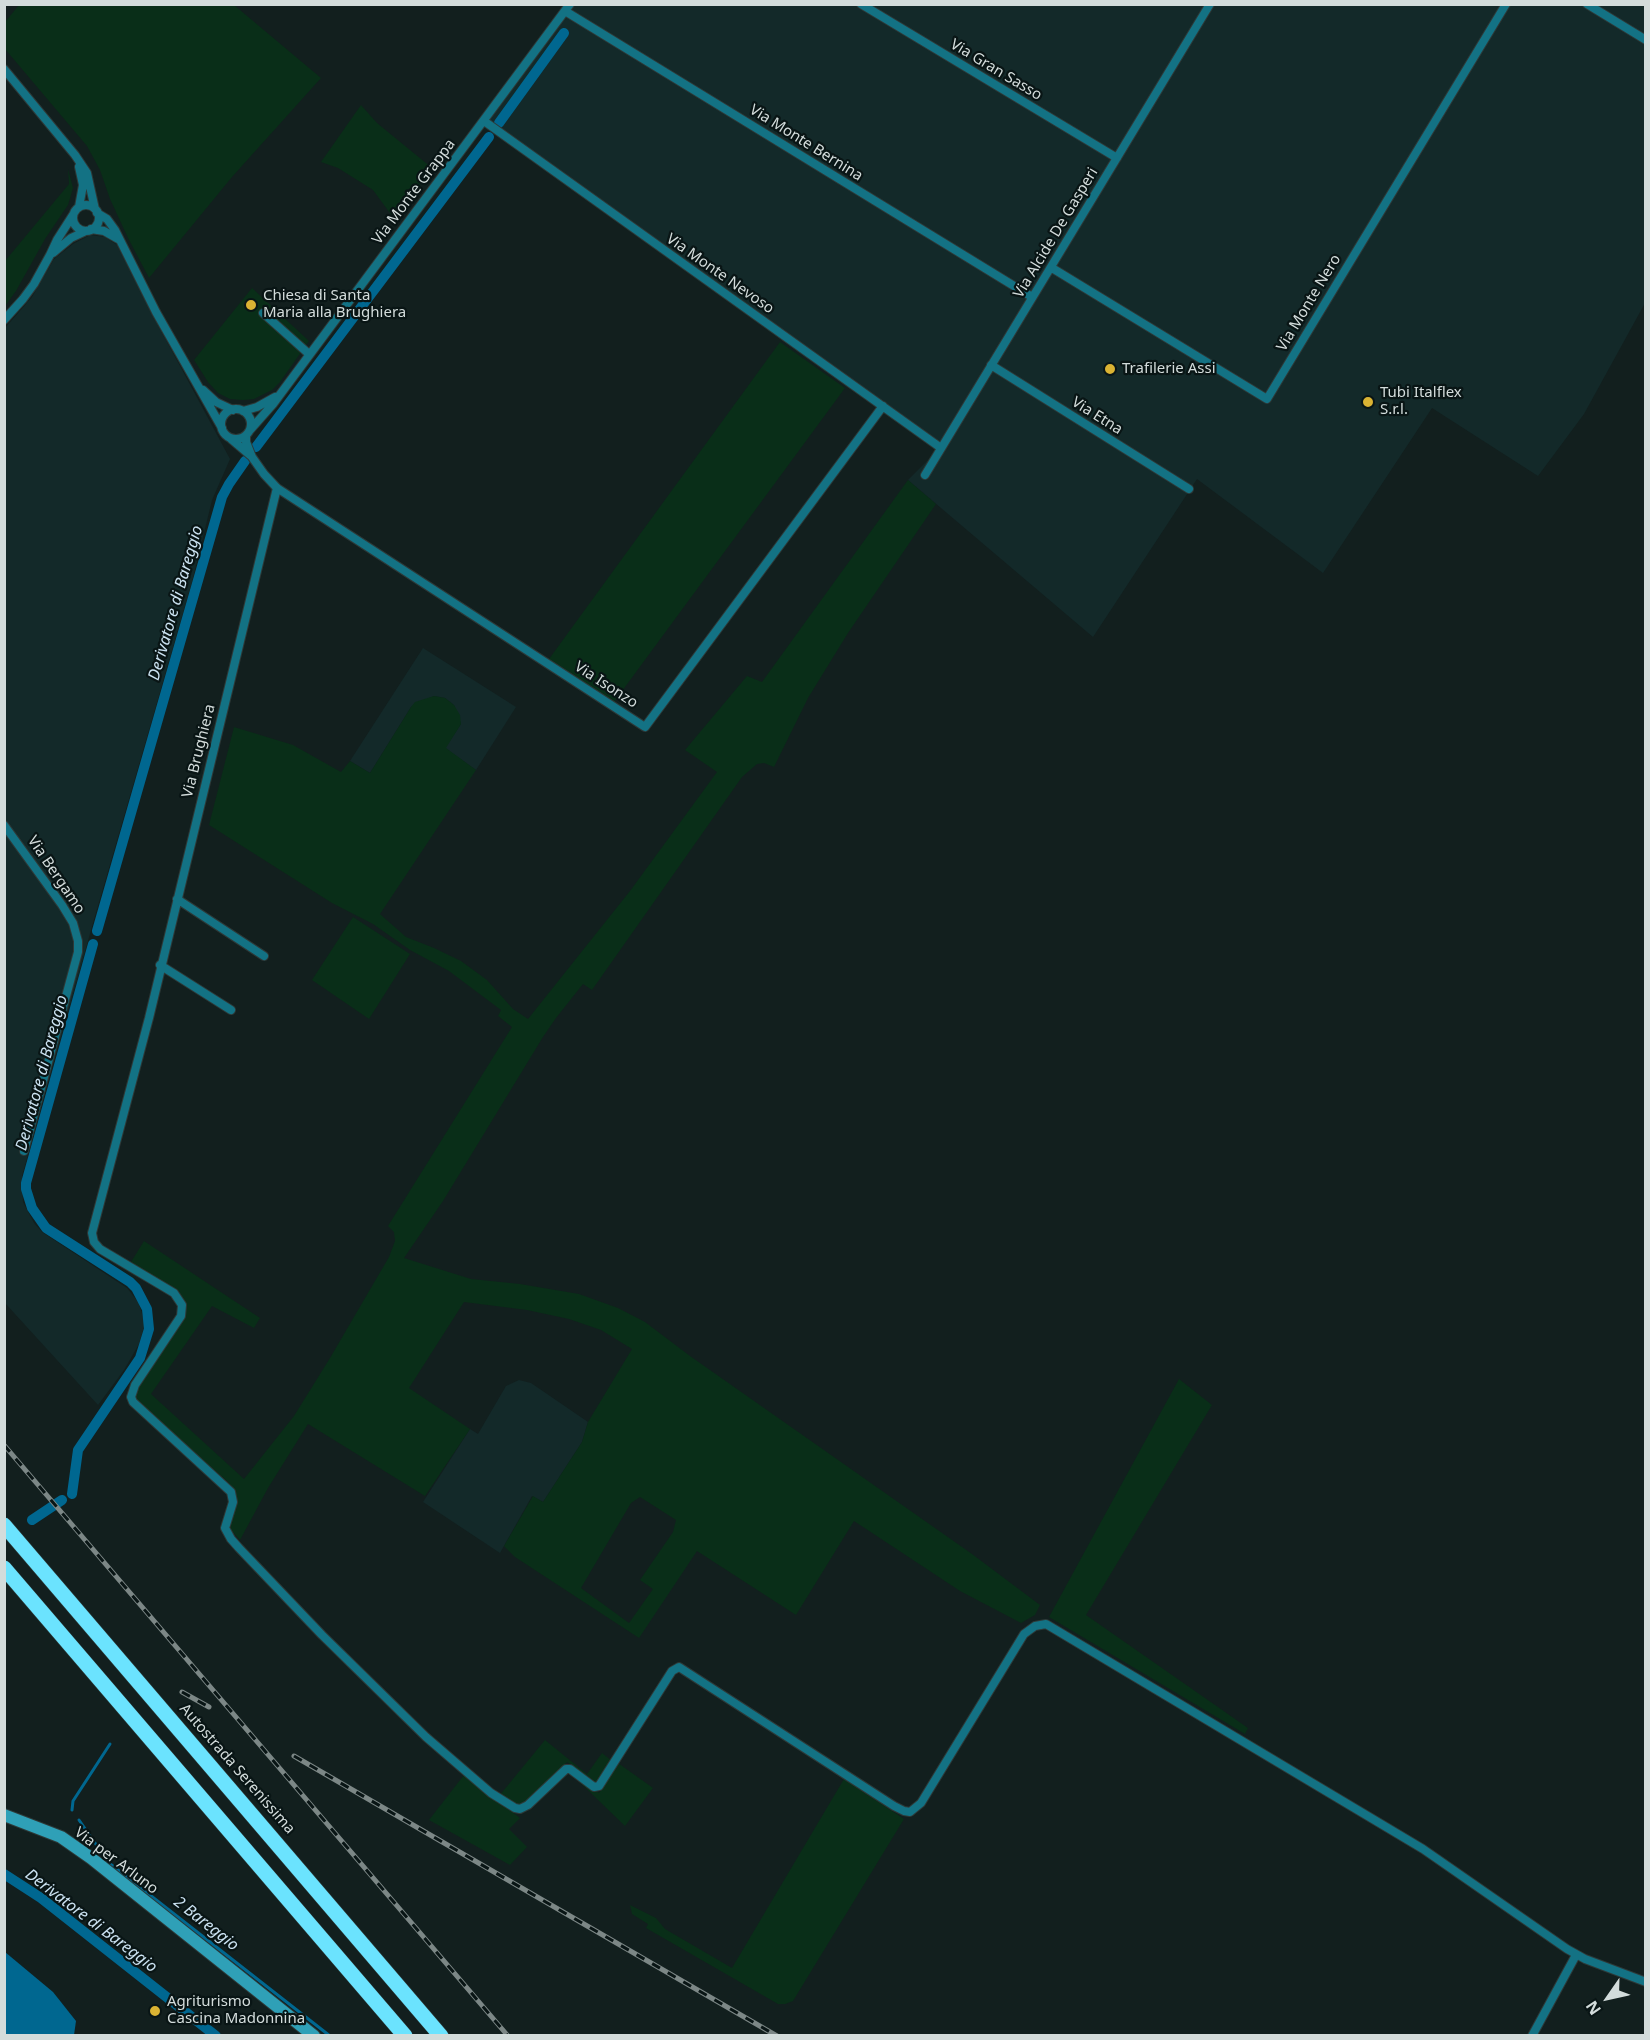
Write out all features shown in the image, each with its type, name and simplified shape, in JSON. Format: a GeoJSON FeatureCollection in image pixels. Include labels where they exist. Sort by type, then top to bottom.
{"type":"FeatureCollection","features":[{"type":"Feature","properties":{"kind":"highway","name":"Autostrada Serenissima"},"geometry":{"type":"LineString","coordinates":[[4,1525],[441,2036]]}},
{"type":"Feature","properties":{"kind":"highway"},"geometry":{"type":"LineString","coordinates":[[4,1568],[405,2036]]}},
{"type":"Feature","properties":{"kind":"street","name":"Via Gran Sasso"},"geometry":{"type":"LineString","coordinates":[[861,4],[1117,158]]}},
{"type":"Feature","properties":{"kind":"street","name":"Via Alcide De Gasperi"},"geometry":{"type":"LineString","coordinates":[[925,476],[1210,4]]}},
{"type":"Feature","properties":{"kind":"street","name":"Via Monte Nero"},"geometry":{"type":"LineString","coordinates":[[1052,268],[1267,399],[1506,4]]}},
{"type":"Feature","properties":{"kind":"street"},"geometry":{"type":"LineString","coordinates":[[1587,4],[1646,40]]}},
{"type":"Feature","properties":{"kind":"street","name":"Via Monte Grappa"},"geometry":{"type":"LineString","coordinates":[[248,433],[261,419],[568,8]]}},
{"type":"Feature","properties":{"kind":"street","name":"Via Monte Bernina"},"geometry":{"type":"LineString","coordinates":[[568,8],[1032,297]]}},
{"type":"Feature","properties":{"kind":"street"},"geometry":{"type":"LineString","coordinates":[[4,69],[75,155],[87,173],[98,222],[89,230],[71,238],[50,255]]}},
{"type":"Feature","properties":{"kind":"street","name":"Via Monte Nevoso"},"geometry":{"type":"LineString","coordinates":[[484,122],[941,448]]}},
{"type":"Feature","properties":{"kind":"street"},"geometry":{"type":"LineString","coordinates":[[75,155],[83,185],[76,211],[76,226],[104,231],[121,241]]}},
{"type":"Feature","properties":{"kind":"street"},"geometry":{"type":"LineString","coordinates":[[4,320],[23,299],[76,211],[86,205],[107,219],[121,241],[156,312],[224,433],[252,457]]}},
{"type":"Feature","properties":{"kind":"street"},"geometry":{"type":"LineString","coordinates":[[263,313],[309,354]]}},
{"type":"Feature","properties":{"kind":"street","name":"Via Etna"},"geometry":{"type":"LineString","coordinates":[[991,365],[1189,489]]}},
{"type":"Feature","properties":{"kind":"street"},"geometry":{"type":"LineString","coordinates":[[198,385],[216,402],[232,410]]}},
{"type":"Feature","properties":{"kind":"street","name":"Via Monte Grappa"},"geometry":{"type":"LineString","coordinates":[[232,410],[243,411],[257,407],[278,395]]}},
{"type":"Feature","properties":{"kind":"street","name":"Via Isonzo"},"geometry":{"type":"LineString","coordinates":[[277,488],[645,727],[883,406]]}},
{"type":"Feature","properties":{"kind":"street"},"geometry":{"type":"LineString","coordinates":[[222,428],[223,418],[232,410]]}},
{"type":"Feature","properties":{"kind":"street"},"geometry":{"type":"LineString","coordinates":[[243,411],[251,420],[246,442],[252,457],[277,488]]}},
{"type":"Feature","properties":{"kind":"street"},"geometry":{"type":"LineString","coordinates":[[231,439],[238,439],[248,433]]}},
{"type":"Feature","properties":{"kind":"street","name":"Via Brughiera"},"geometry":{"type":"LineString","coordinates":[[277,488],[148,1022],[92,1233],[94,1242],[100,1249],[174,1293],[182,1305],[181,1316],[135,1385],[131,1393],[133,1402],[227,1487],[233,1502],[225,1528],[238,1548],[322,1635],[426,1737],[491,1793],[520,1809],[528,1805],[566,1769],[570,1769],[594,1787],[599,1786],[672,1671],[679,1667],[894,1806],[910,1812],[921,1803],[1024,1634],[1035,1626],[1046,1624],[1423,1849],[1576,1955]]}},
{"type":"Feature","properties":{"kind":"street","name":"Via Bergamo"},"geometry":{"type":"LineString","coordinates":[[4,825],[62,904],[73,923],[78,942],[78,952],[24,1151]]}},
{"type":"Feature","properties":{"kind":"street"},"geometry":{"type":"LineString","coordinates":[[177,899],[264,956]]}},
{"type":"Feature","properties":{"kind":"street"},"geometry":{"type":"LineString","coordinates":[[160,965],[231,1010]]}},
{"type":"Feature","properties":{"kind":"street","name":"Via per Arluno"},"geometry":{"type":"LineString","coordinates":[[4,1815],[61,1837],[91,1858],[314,2036]]}},
{"type":"Feature","properties":{"kind":"street"},"geometry":{"type":"LineString","coordinates":[[1532,2036],[1576,1955],[1646,1982]]}},
{"type":"Feature","properties":{"kind":"shaded area"},"geometry":{"type":"Polygon","coordinates":[[[573,5],[1645,5],[1645,303],[1584,414],[1538,476],[1432,408],[1323,573],[1197,479],[1093,637],[908,480],[940,448],[488,121],[573,5]]]}},
{"type":"Feature","properties":{"kind":"shaded area"},"geometry":{"type":"Polygon","coordinates":[[[90,235],[105,237],[117,245],[230,459],[212,500],[192,582],[22,1176],[23,1202],[34,1223],[42,1232],[127,1288],[139,1303],[145,1324],[139,1344],[124,1370],[98,1405],[5,1303],[5,328],[32,297],[54,259],[73,244],[90,235]]]}},
{"type":"Feature","properties":{"kind":"shaded area"},"geometry":{"type":"Polygon","coordinates":[[[423,648],[516,707],[476,770],[445,748],[461,724],[454,705],[445,698],[434,696],[411,707],[370,773],[350,761],[423,648]]]}},
{"type":"Feature","properties":{"kind":"shaded area"},"geometry":{"type":"Polygon","coordinates":[[[519,1380],[531,1383],[588,1422],[582,1442],[543,1502],[532,1496],[500,1553],[423,1502],[470,1429],[478,1434],[506,1386],[519,1380]]]}},
{"type":"Feature","properties":{"kind":"green space"},"geometry":{"type":"Polygon","coordinates":[[[19,5],[234,5],[321,78],[232,177],[149,278],[128,238],[100,170],[87,146],[5,49],[5,22],[19,5]]]}},
{"type":"Feature","properties":{"kind":"green space"},"geometry":{"type":"Polygon","coordinates":[[[361,105],[377,123],[432,168],[395,220],[373,190],[338,168],[321,162],[361,105]]]}},
{"type":"Feature","properties":{"kind":"green space"},"geometry":{"type":"Polygon","coordinates":[[[68,169],[73,188],[68,205],[5,306],[5,261],[69,184],[68,169]]]}},
{"type":"Feature","properties":{"kind":"green space"},"geometry":{"type":"Polygon","coordinates":[[[252,288],[309,341],[272,390],[254,399],[230,399],[218,393],[194,360],[252,288]]]}},
{"type":"Feature","properties":{"kind":"green space"},"geometry":{"type":"Polygon","coordinates":[[[780,342],[845,388],[614,702],[549,659],[780,342]]]}},
{"type":"Feature","properties":{"kind":"green space"},"geometry":{"type":"Polygon","coordinates":[[[908,480],[936,504],[848,633],[808,698],[774,767],[764,763],[757,764],[742,777],[592,990],[583,984],[556,1018],[443,1201],[404,1258],[471,1279],[579,1294],[618,1308],[645,1322],[972,1554],[1040,1605],[1035,1615],[1021,1623],[960,1591],[854,1521],[796,1615],[697,1551],[639,1638],[515,1557],[504,1546],[533,1496],[543,1502],[582,1442],[588,1422],[632,1349],[601,1330],[569,1319],[527,1310],[464,1302],[409,1388],[470,1429],[425,1496],[308,1424],[268,1488],[240,1540],[230,1529],[233,1489],[228,1482],[138,1404],[133,1392],[171,1336],[182,1302],[131,1262],[144,1241],[260,1318],[254,1328],[212,1306],[151,1394],[244,1479],[294,1416],[330,1358],[389,1257],[395,1241],[394,1232],[388,1226],[512,1027],[498,1016],[501,1010],[449,971],[410,950],[373,924],[332,903],[209,825],[234,727],[293,745],[341,772],[350,761],[370,773],[415,702],[434,696],[445,698],[454,705],[460,715],[461,724],[446,748],[476,770],[380,914],[406,937],[461,961],[487,980],[513,1009],[528,1019],[630,891],[717,772],[685,750],[747,676],[762,682],[908,480]],[[640,1497],[631,1503],[581,1588],[629,1623],[653,1589],[640,1580],[673,1532],[676,1520],[640,1497]]]}},
{"type":"Feature","properties":{"kind":"green space"},"geometry":{"type":"Polygon","coordinates":[[[353,917],[410,954],[369,1019],[312,980],[353,917]]]}},
{"type":"Feature","properties":{"kind":"green space"},"geometry":{"type":"Polygon","coordinates":[[[1179,1379],[1212,1405],[1086,1615],[1248,1728],[1245,1734],[1049,1617],[1179,1379]]]}},
{"type":"Feature","properties":{"kind":"green space"},"geometry":{"type":"Polygon","coordinates":[[[545,1740],[587,1774],[602,1753],[612,1761],[597,1783],[567,1762],[526,1804],[517,1806],[499,1796],[545,1740]]]}},
{"type":"Feature","properties":{"kind":"green space"},"geometry":{"type":"Polygon","coordinates":[[[618,1763],[653,1788],[625,1826],[568,1771],[599,1793],[618,1763]]]}},
{"type":"Feature","properties":{"kind":"green space"},"geometry":{"type":"Polygon","coordinates":[[[464,1775],[520,1818],[509,1829],[527,1847],[510,1865],[429,1820],[464,1775]]]}},
{"type":"Feature","properties":{"kind":"green space"},"geometry":{"type":"Polygon","coordinates":[[[844,1779],[904,1819],[793,2001],[778,2004],[646,1928],[648,1924],[632,1914],[630,1905],[656,1918],[665,1929],[732,1968],[844,1779]]]}},
{"type":"Feature","properties":{"kind":"water"},"geometry":{"type":"Polygon","coordinates":[[[5,1952],[53,1992],[76,2021],[74,2035],[5,2035],[5,1952]]]}},
{"type":"Feature","properties":{"kind":"waterway","name":"Derivatore di Bareggio"},"geometry":{"type":"LineString","coordinates":[[499,123],[564,33]]}},
{"type":"Feature","properties":{"kind":"waterway","name":"Derivatore di Bareggio"},"geometry":{"type":"LineString","coordinates":[[256,447],[489,137]]}},
{"type":"Feature","properties":{"kind":"waterway","name":"Derivatore di Bareggio"},"geometry":{"type":"LineString","coordinates":[[97,931],[222,497],[245,461]]}},
{"type":"Feature","properties":{"kind":"waterway","name":"Derivatore di Bareggio"},"geometry":{"type":"LineString","coordinates":[[72,1494],[78,1450],[140,1358],[149,1329],[147,1309],[136,1288],[46,1228],[32,1208],[26,1189],[93,944]]}},
{"type":"Feature","properties":{"kind":"waterway","name":"Derivatore di Bareggio"},"geometry":{"type":"LineString","coordinates":[[32,1520],[62,1500]]}},
{"type":"Feature","properties":{"kind":"waterway","name":"2 Bareggio"},"geometry":{"type":"LineString","coordinates":[[72,1810],[73,1801],[110,1744]]}},
{"type":"Feature","properties":{"kind":"waterway","name":"2 Bareggio"},"geometry":{"type":"LineString","coordinates":[[79,1820],[109,1863],[330,2036]]}},
{"type":"Feature","properties":{"kind":"waterway","name":"Derivatore di Bareggio"},"geometry":{"type":"LineString","coordinates":[[4,1874],[41,1898],[216,2036]]}},
{"type":"Feature","properties":{"kind":"railway"},"geometry":{"type":"LineString","coordinates":[[4,1445],[508,2036]]}},
{"type":"Feature","properties":{"kind":"railway"},"geometry":{"type":"LineString","coordinates":[[182,1692],[209,1707]]}},
{"type":"Feature","properties":{"kind":"railway"},"geometry":{"type":"LineString","coordinates":[[294,1756],[777,2036]]}},
{"type":"Feature","properties":{"kind":"place","name":"Chiesa di Santa Maria alla Brughiera"},"geometry":{"type":"Point","coordinates":[251,305]}},
{"type":"Feature","properties":{"kind":"place","name":"Trafilerie Assi"},"geometry":{"type":"Point","coordinates":[1110,369]}},
{"type":"Feature","properties":{"kind":"place","name":"Tubi Italflex S.r.l."},"geometry":{"type":"Point","coordinates":[1368,402]}},
{"type":"Feature","properties":{"kind":"place","name":"Agriturismo Cascina Madonnina"},"geometry":{"type":"Point","coordinates":[155,2011]}}]}
